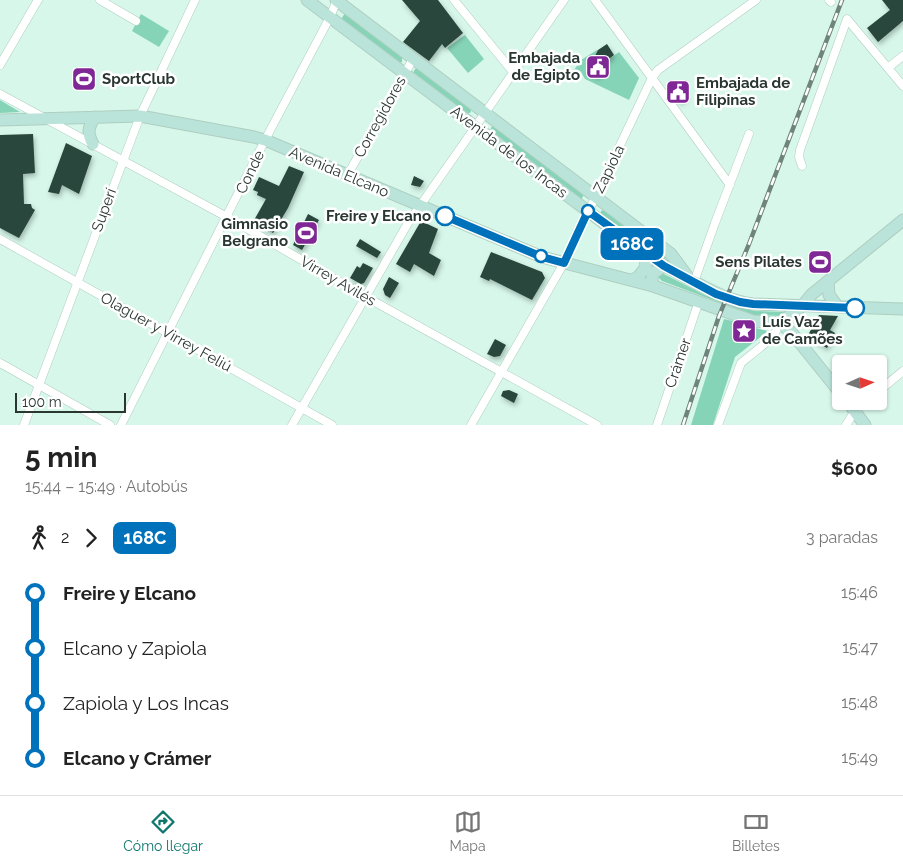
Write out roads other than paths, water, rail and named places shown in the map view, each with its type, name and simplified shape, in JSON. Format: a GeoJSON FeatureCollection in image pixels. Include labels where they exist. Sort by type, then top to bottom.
{"type":"FeatureCollection","features":[{"type":"Feature","properties":{"kind":"main road","name":"Avenida de los Incas"},"geometry":{"type":"LineString","coordinates":[[307,0],[645,254],[692,280]]}},
{"type":"Feature","properties":{"kind":"main road","name":"Avenida de los Incas"},"geometry":{"type":"LineString","coordinates":[[337,0],[671,254],[692,280]]}},
{"type":"Feature","properties":{"kind":"main road","name":"Avenida Elcano"},"geometry":{"type":"LineString","coordinates":[[0,120],[140,116],[265,140],[542,257],[653,286],[753,321],[780,324]]}},
{"type":"Feature","properties":{"kind":"main road"},"geometry":{"type":"LineString","coordinates":[[93,144],[88,130],[95,117]]}},
{"type":"Feature","properties":{"kind":"main road"},"geometry":{"type":"LineString","coordinates":[[832,383],[792,333],[780,324],[802,306],[810,295],[903,220]]}},
{"type":"Feature","properties":{"kind":"main road"},"geometry":{"type":"LineString","coordinates":[[632,280],[638,277],[646,267],[645,254]]}},
{"type":"Feature","properties":{"kind":"main road"},"geometry":{"type":"LineString","coordinates":[[653,286],[653,273],[664,266]]}},
{"type":"Feature","properties":{"kind":"main road"},"geometry":{"type":"LineString","coordinates":[[692,280],[716,294],[740,302],[764,305],[903,309]]}},
{"type":"Feature","properties":{"kind":"main road"},"geometry":{"type":"LineString","coordinates":[[828,282],[830,295],[838,308]]}},
{"type":"Feature","properties":{"kind":"main road"},"geometry":{"type":"LineString","coordinates":[[854,410],[865,425]]}},
{"type":"Feature","properties":{"kind":"street"},"geometry":{"type":"LineString","coordinates":[[0,65],[38,0]]}},
{"type":"Feature","properties":{"kind":"street"},"geometry":{"type":"LineString","coordinates":[[100,0],[136,21]]}},
{"type":"Feature","properties":{"kind":"street","name":"Superí"},"geometry":{"type":"LineString","coordinates":[[24,425],[140,116],[195,0]]}},
{"type":"Feature","properties":{"kind":"street","name":"Conde"},"geometry":{"type":"LineString","coordinates":[[121,425],[337,0]]}},
{"type":"Feature","properties":{"kind":"street"},"geometry":{"type":"LineString","coordinates":[[454,0],[513,72]]}},
{"type":"Feature","properties":{"kind":"street"},"geometry":{"type":"LineString","coordinates":[[292,425],[420,205],[564,0]]}},
{"type":"Feature","properties":{"kind":"street"},"geometry":{"type":"LineString","coordinates":[[595,0],[730,184]]}},
{"type":"Feature","properties":{"kind":"street","name":"Zapiola"},"geometry":{"type":"LineString","coordinates":[[471,425],[564,263],[652,78],[658,70],[756,0]]}},
{"type":"Feature","properties":{"kind":"street"},"geometry":{"type":"LineString","coordinates":[[802,166],[799,157],[800,150],[847,19],[903,86]]}},
{"type":"Feature","properties":{"kind":"street"},"geometry":{"type":"LineString","coordinates":[[889,67],[903,56]]}},
{"type":"Feature","properties":{"kind":"street","name":"Corregidores"},"geometry":{"type":"LineString","coordinates":[[347,176],[413,59]]}},
{"type":"Feature","properties":{"kind":"street","name":"Virrey Avilés"},"geometry":{"type":"LineString","coordinates":[[0,94],[227,217],[366,297],[597,425]]}},
{"type":"Feature","properties":{"kind":"street"},"geometry":{"type":"LineString","coordinates":[[692,280],[750,134]]}},
{"type":"Feature","properties":{"kind":"street","name":"Olaguer y Virrey Feliú"},"geometry":{"type":"LineString","coordinates":[[0,239],[332,425]]}},
{"type":"Feature","properties":{"kind":"street","name":"Crámer"},"geometry":{"type":"LineString","coordinates":[[657,425],[699,301]]}},
{"type":"Feature","properties":{"kind":"street"},"geometry":{"type":"LineString","coordinates":[[718,425],[741,363],[773,337],[780,324]]}},
{"type":"Feature","properties":{"kind":"street"},"geometry":{"type":"LineString","coordinates":[[0,363],[110,425]]}},
{"type":"Feature","properties":{"kind":"street"},"geometry":{"type":"LineString","coordinates":[[888,383],[903,370]]}},
{"type":"Feature","properties":{"kind":"street"},"geometry":{"type":"LineString","coordinates":[[846,425],[850,410]]}},
{"type":"Feature","properties":{"kind":"railway"},"geometry":{"type":"LineString","coordinates":[[683,425],[719,316],[749,244],[842,0]]}},
{"type":"Feature","properties":{"kind":"place","name":"Embajada de Egipto"},"geometry":{"type":"Point","coordinates":[598,67]}},
{"type":"Feature","properties":{"kind":"place","name":"SportClub"},"geometry":{"type":"Point","coordinates":[84,79]}},
{"type":"Feature","properties":{"kind":"place","name":"Embajada de Filipinas"},"geometry":{"type":"Point","coordinates":[678,92]}},
{"type":"Feature","properties":{"kind":"place","name":"Freire y Elcano"},"geometry":{"type":"Point","coordinates":[445,216]}},
{"type":"Feature","properties":{"kind":"place","name":"Gimnasio Belgrano"},"geometry":{"type":"Point","coordinates":[306,233]}},
{"type":"Feature","properties":{"kind":"place","name":"Sens Pilates"},"geometry":{"type":"Point","coordinates":[820,262]}},
{"type":"Feature","properties":{"kind":"place","name":"Luís Vaz de Camões"},"geometry":{"type":"Point","coordinates":[744,331]}}]}
